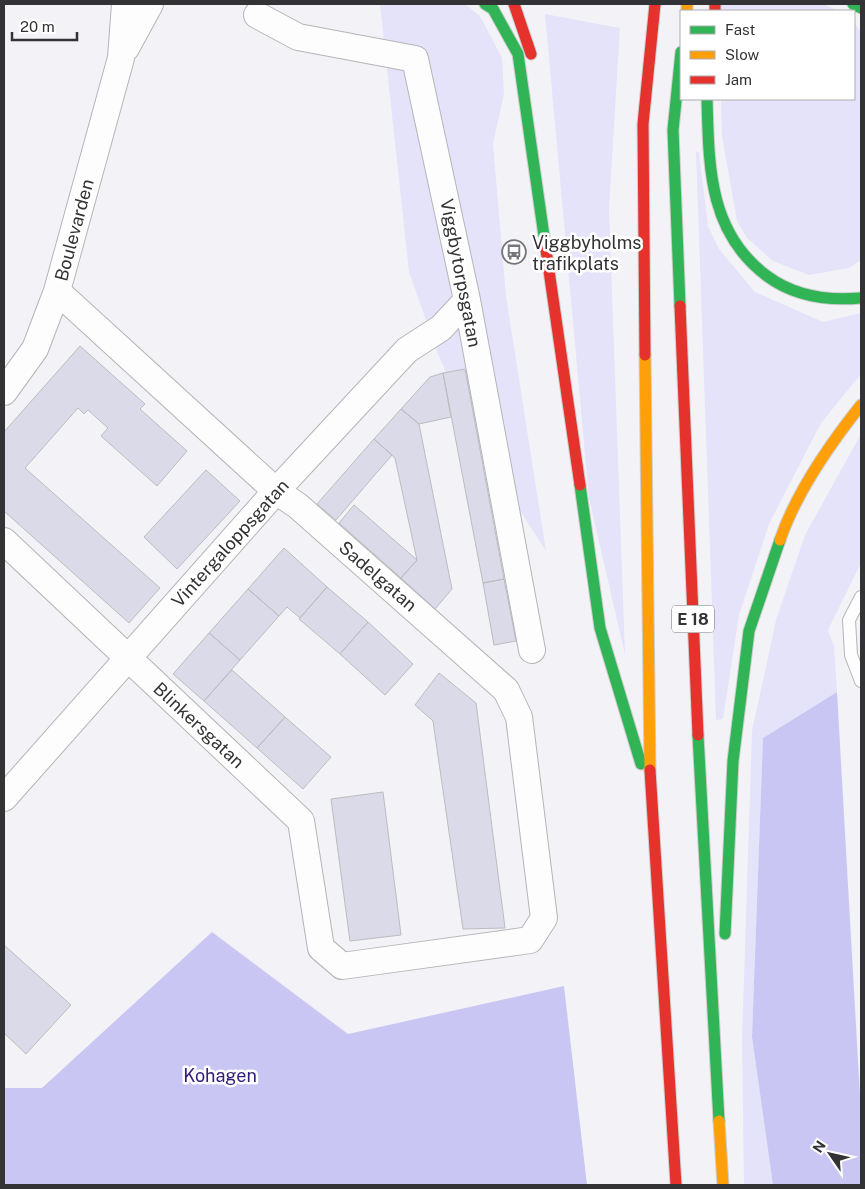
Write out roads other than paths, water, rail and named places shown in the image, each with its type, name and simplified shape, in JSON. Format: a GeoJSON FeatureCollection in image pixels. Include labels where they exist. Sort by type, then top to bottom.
{"type":"FeatureCollection","features":[{"type":"Feature","properties":{"kind":"highway"},"geometry":{"type":"LineString","coordinates":[[485,4],[492,9],[518,54],[600,628],[650,794]]}},
{"type":"Feature","properties":{"kind":"highway"},"geometry":{"type":"LineString","coordinates":[[514,4],[530,49],[533,72],[539,126],[545,248]]}},
{"type":"Feature","properties":{"kind":"highway","name":"E 18"},"geometry":{"type":"LineString","coordinates":[[655,4],[643,124],[650,794],[676,1185]]}},
{"type":"Feature","properties":{"kind":"highway"},"geometry":{"type":"LineString","coordinates":[[853,4],[861,8]]}},
{"type":"Feature","properties":{"kind":"highway","name":"E 18"},"geometry":{"type":"LineString","coordinates":[[680,62],[673,130],[700,790],[723,1185]]}},
{"type":"Feature","properties":{"kind":"highway"},"geometry":{"type":"LineString","coordinates":[[707,100],[712,184],[720,213],[731,241],[756,268],[787,290],[845,300],[861,298]]}},
{"type":"Feature","properties":{"kind":"highway"},"geometry":{"type":"LineString","coordinates":[[808,295],[851,293],[861,288]]}},
{"type":"Feature","properties":{"kind":"highway"},"geometry":{"type":"LineString","coordinates":[[726,950],[725,911],[733,761],[749,631],[786,521],[834,439],[861,405]]}},
{"type":"Feature","properties":{"kind":"highway"},"geometry":{"type":"LineString","coordinates":[[728,1058],[730,1185]]}},
{"type":"Feature","properties":{"kind":"street","name":"Boulevarden"},"geometry":{"type":"LineString","coordinates":[[4,392],[35,349],[57,291],[121,58],[125,4]]}},
{"type":"Feature","properties":{"kind":"street","name":"Boulevarden"},"geometry":{"type":"LineString","coordinates":[[121,58],[150,4]]}},
{"type":"Feature","properties":{"kind":"street","name":"Viggbytorpsgatan"},"geometry":{"type":"LineString","coordinates":[[257,15],[298,37],[415,59],[467,300],[532,650]]}},
{"type":"Feature","properties":{"kind":"street","name":"Sadelgatan"},"geometry":{"type":"LineString","coordinates":[[57,291],[276,491],[298,506],[506,690],[520,718],[544,918],[530,940],[342,966],[321,948]]}},
{"type":"Feature","properties":{"kind":"street","name":"Vintergaloppsgatan"},"geometry":{"type":"LineString","coordinates":[[4,798],[276,491],[407,350],[441,328],[467,300]]}},
{"type":"Feature","properties":{"kind":"street","name":"Blinkersgatan"},"geometry":{"type":"LineString","coordinates":[[4,541],[301,821],[321,948]]}},
{"type":"Feature","properties":{"kind":"lane"},"geometry":{"type":"LineString","coordinates":[[861,597],[849,620],[851,655],[861,681]]}},
{"type":"Feature","properties":{"kind":"place","name":"Viggbyholms trafikplats"},"geometry":{"type":"Point","coordinates":[514,252]}},
{"type":"Feature","properties":{"kind":"park label","name":"Kohagen"},"geometry":{"type":"Point","coordinates":[220,1075]}}]}
